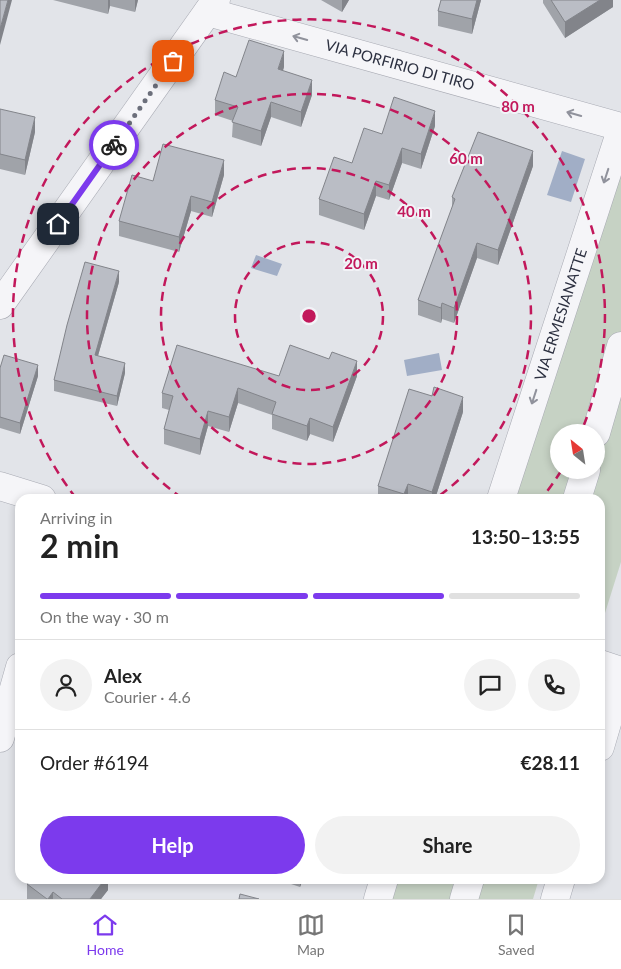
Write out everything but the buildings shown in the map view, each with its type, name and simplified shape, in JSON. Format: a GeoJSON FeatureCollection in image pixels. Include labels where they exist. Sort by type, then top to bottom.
{"type":"FeatureCollection","features":[{"type":"Feature","properties":{"kind":"street","name":"VIA PORFIRIO DI TIRO"},"geometry":{"type":"LineString","coordinates":[[212,6],[621,128]]}},
{"type":"Feature","properties":{"kind":"street"},"geometry":{"type":"LineString","coordinates":[[0,306],[212,6]]}},
{"type":"Feature","properties":{"kind":"street","name":"VIA ERMESIANATTE"},"geometry":{"type":"LineString","coordinates":[[503,494],[621,128]]}},
{"type":"Feature","properties":{"kind":"street"},"geometry":{"type":"LineString","coordinates":[[598,424],[621,346]]}},
{"type":"Feature","properties":{"kind":"street"},"geometry":{"type":"LineString","coordinates":[[579,494],[583,479]]}},
{"type":"Feature","properties":{"kind":"street"},"geometry":{"type":"LineString","coordinates":[[0,486],[26,494]]}},
{"type":"Feature","properties":{"kind":"street"},"geometry":{"type":"LineString","coordinates":[[605,665],[621,670]]}},
{"type":"Feature","properties":{"kind":"street"},"geometry":{"type":"LineString","coordinates":[[605,729],[621,676]]}},
{"type":"Feature","properties":{"kind":"street"},"geometry":{"type":"LineString","coordinates":[[0,738],[15,685]]}},
{"type":"Feature","properties":{"kind":"street"},"geometry":{"type":"LineString","coordinates":[[378,899],[382,884]]}},
{"type":"Feature","properties":{"kind":"street"},"geometry":{"type":"LineString","coordinates":[[464,899],[468,884]]}},
{"type":"Feature","properties":{"kind":"street"},"geometry":{"type":"LineString","coordinates":[[555,899],[560,884]]}},
{"type":"Feature","properties":{"kind":"green space"},"geometry":{"type":"Polygon","coordinates":[[[621,156],[621,562],[605,613],[605,494],[515,494],[621,156]]]}},
{"type":"Feature","properties":{"kind":"green space"},"geometry":{"type":"Polygon","coordinates":[[[394,884],[538,884],[533,899],[390,899],[394,884]]]}},
{"type":"Feature","properties":{"kind":"water"},"geometry":{"type":"Polygon","coordinates":[[[562,151],[585,159],[571,202],[547,195],[562,151]]]}},
{"type":"Feature","properties":{"kind":"water"},"geometry":{"type":"Polygon","coordinates":[[[256,255],[282,264],[277,276],[251,268],[256,255]]]}},
{"type":"Feature","properties":{"kind":"water"},"geometry":{"type":"Polygon","coordinates":[[[439,353],[442,370],[407,376],[404,360],[439,353]]]}},
{"type":"Feature","properties":{"kind":"way so far"},"geometry":{"type":"LineString","coordinates":[[114,145],[173,61]]}},
{"type":"Feature","properties":{"kind":"route"},"geometry":{"type":"LineString","coordinates":[[58,224],[114,145]]}}]}
